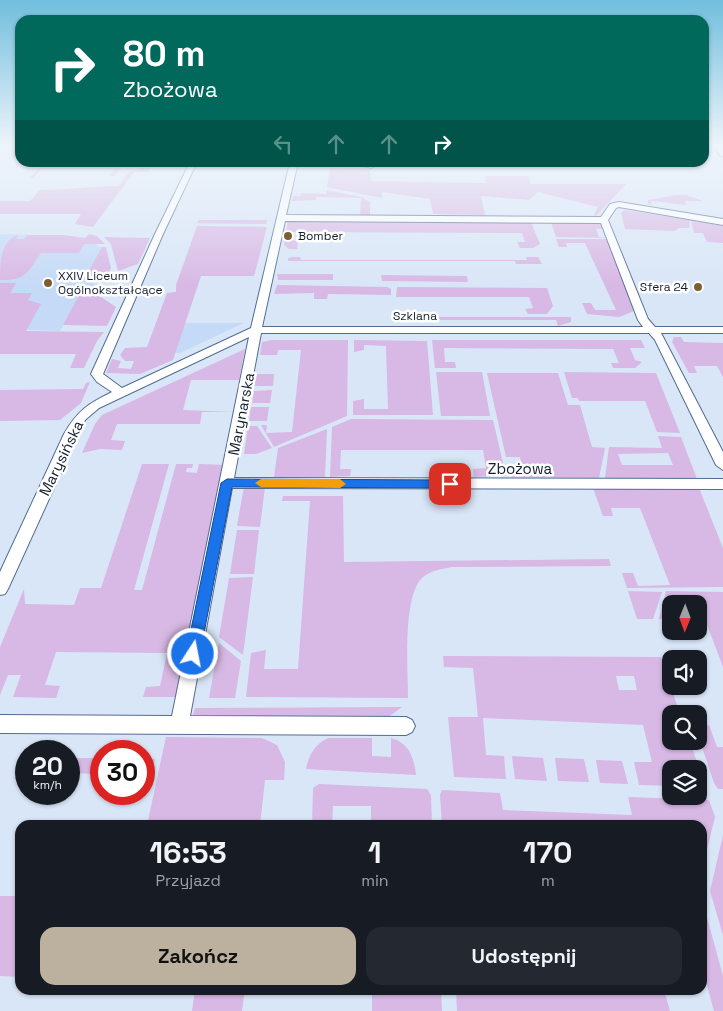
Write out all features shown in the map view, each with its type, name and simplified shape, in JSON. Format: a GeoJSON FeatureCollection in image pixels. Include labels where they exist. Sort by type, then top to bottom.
{"type":"FeatureCollection","features":[{"type":"Feature","properties":{"kind":"street"},"geometry":{"type":"LineString","coordinates":[[120,392],[98,377],[97,374],[179,193]]}},
{"type":"Feature","properties":{"kind":"street","name":"Marynarska"},"geometry":{"type":"LineString","coordinates":[[179,725],[256,330],[287,193]]}},
{"type":"Feature","properties":{"kind":"street"},"geometry":{"type":"LineString","coordinates":[[604,220],[613,206],[619,204],[723,222]]}},
{"type":"Feature","properties":{"kind":"street"},"geometry":{"type":"LineString","coordinates":[[281,218],[604,220]]}},
{"type":"Feature","properties":{"kind":"street"},"geometry":{"type":"LineString","coordinates":[[604,220],[642,320],[660,339],[723,465]]}},
{"type":"Feature","properties":{"kind":"street","name":"Szklana"},"geometry":{"type":"LineString","coordinates":[[120,392],[256,330],[723,330]]}},
{"type":"Feature","properties":{"kind":"street","name":"Marysińska"},"geometry":{"type":"LineString","coordinates":[[0,589],[74,424],[95,405],[120,392]]}},
{"type":"Feature","properties":{"kind":"street","name":"Zbożowa"},"geometry":{"type":"LineString","coordinates":[[227,483],[723,484]]}},
{"type":"Feature","properties":{"kind":"street"},"geometry":{"type":"LineString","coordinates":[[0,724],[406,726]]}},
{"type":"Feature","properties":{"kind":"shaded area"},"geometry":{"type":"Polygon","coordinates":[[[37,193],[118,193],[93,227],[75,224],[81,214],[0,214],[0,201],[30,201],[37,193]]]}},
{"type":"Feature","properties":{"kind":"shaded area"},"geometry":{"type":"Polygon","coordinates":[[[301,193],[342,193],[361,197],[370,202],[370,215],[360,215],[361,198],[316,197],[316,200],[292,201],[293,196],[300,196],[301,193]]]}},
{"type":"Feature","properties":{"kind":"shaded area"},"geometry":{"type":"Polygon","coordinates":[[[358,193],[382,193],[382,198],[358,193]]]}},
{"type":"Feature","properties":{"kind":"shaded area"},"geometry":{"type":"Polygon","coordinates":[[[390,193],[537,193],[529,200],[481,196],[485,215],[433,214],[430,199],[390,193]]]}},
{"type":"Feature","properties":{"kind":"shaded area"},"geometry":{"type":"Polygon","coordinates":[[[543,193],[617,193],[596,216],[594,215],[598,207],[543,193]]]}},
{"type":"Feature","properties":{"kind":"shaded area"},"geometry":{"type":"Polygon","coordinates":[[[686,195],[703,201],[685,201],[686,205],[652,201],[651,205],[648,204],[648,200],[686,195]]]}},
{"type":"Feature","properties":{"kind":"shaded area"},"geometry":{"type":"Polygon","coordinates":[[[625,210],[690,220],[689,228],[679,228],[674,231],[625,229],[621,212],[625,210]]]}},
{"type":"Feature","properties":{"kind":"shaded area"},"geometry":{"type":"Polygon","coordinates":[[[199,220],[267,220],[266,224],[182,223],[197,223],[199,220]]]}},
{"type":"Feature","properties":{"kind":"shaded area"},"geometry":{"type":"Polygon","coordinates":[[[288,220],[531,222],[540,244],[533,248],[520,248],[517,242],[525,242],[522,233],[289,232],[287,240],[298,241],[297,249],[289,249],[284,245],[288,220]]]}},
{"type":"Feature","properties":{"kind":"shaded area"},"geometry":{"type":"Polygon","coordinates":[[[691,220],[723,226],[723,243],[707,242],[703,233],[694,233],[691,220]]]}},
{"type":"Feature","properties":{"kind":"shaded area"},"geometry":{"type":"Polygon","coordinates":[[[551,222],[601,223],[604,229],[596,229],[599,237],[607,238],[556,237],[551,222]]]}},
{"type":"Feature","properties":{"kind":"shaded area"},"geometry":{"type":"Polygon","coordinates":[[[197,226],[267,227],[254,276],[201,276],[173,360],[140,374],[106,373],[112,359],[121,361],[118,368],[131,369],[134,361],[125,361],[120,355],[125,348],[147,347],[167,293],[176,292],[176,285],[197,226]]]}},
{"type":"Feature","properties":{"kind":"shaded area","name":"XXIV Liceum Ogólnokształcące"},"geometry":{"type":"Polygon","coordinates":[[[0,234],[27,235],[17,248],[84,244],[98,244],[97,247],[102,247],[84,279],[97,279],[93,287],[84,287],[60,331],[0,329],[0,234]]]}},
{"type":"Feature","properties":{"kind":"shaded area"},"geometry":{"type":"Polygon","coordinates":[[[89,234],[97,236],[105,244],[84,244],[79,253],[41,253],[29,271],[21,277],[0,280],[2,253],[4,247],[12,238],[18,235],[16,239],[24,239],[27,235],[63,235],[85,238],[89,234]]]}},
{"type":"Feature","properties":{"kind":"shaded area"},"geometry":{"type":"Polygon","coordinates":[[[104,237],[150,238],[138,264],[118,271],[111,244],[104,237]]]}},
{"type":"Feature","properties":{"kind":"shaded area"},"geometry":{"type":"Polygon","coordinates":[[[556,239],[607,239],[634,311],[619,317],[587,314],[582,303],[591,303],[595,310],[616,310],[585,243],[566,243],[567,247],[559,247],[556,239]]]}},
{"type":"Feature","properties":{"kind":"shaded area"},"geometry":{"type":"Polygon","coordinates":[[[102,247],[106,247],[111,268],[105,279],[84,279],[102,247]]]}},
{"type":"Feature","properties":{"kind":"shaded area"},"geometry":{"type":"Polygon","coordinates":[[[300,257],[301,260],[527,260],[526,257],[538,257],[542,264],[516,264],[515,261],[288,261],[288,258],[300,257]]]}},
{"type":"Feature","properties":{"kind":"shaded area"},"geometry":{"type":"Polygon","coordinates":[[[277,274],[333,274],[333,280],[278,280],[277,274]]]}},
{"type":"Feature","properties":{"kind":"shaded area"},"geometry":{"type":"Polygon","coordinates":[[[381,275],[467,276],[468,282],[382,281],[381,275]]]}},
{"type":"Feature","properties":{"kind":"shaded area"},"geometry":{"type":"Polygon","coordinates":[[[0,283],[16,283],[10,293],[32,293],[28,300],[41,304],[26,331],[104,332],[97,341],[84,368],[70,368],[76,354],[0,354],[0,283]]]}},
{"type":"Feature","properties":{"kind":"shaded area"},"geometry":{"type":"Polygon","coordinates":[[[277,285],[387,287],[391,289],[391,295],[328,294],[327,299],[314,299],[314,293],[274,294],[277,285]]]}},
{"type":"Feature","properties":{"kind":"shaded area"},"geometry":{"type":"Polygon","coordinates":[[[84,286],[97,287],[95,292],[99,292],[98,295],[116,307],[107,326],[63,325],[84,286]]]}},
{"type":"Feature","properties":{"kind":"shaded area"},"geometry":{"type":"Polygon","coordinates":[[[397,287],[547,288],[553,306],[547,314],[528,314],[525,309],[533,308],[529,297],[396,297],[397,287]]]}},
{"type":"Feature","properties":{"kind":"shaded area"},"geometry":{"type":"Polygon","coordinates":[[[410,317],[571,317],[571,322],[558,326],[556,320],[407,320],[410,317]]]}},
{"type":"Feature","properties":{"kind":"shaded area"},"geometry":{"type":"Polygon","coordinates":[[[185,323],[244,323],[180,353],[175,353],[185,323]]]}},
{"type":"Feature","properties":{"kind":"shaded area"},"geometry":{"type":"Polygon","coordinates":[[[674,337],[681,337],[684,342],[723,343],[723,377],[717,366],[694,366],[697,373],[689,373],[672,342],[674,337]]]}},
{"type":"Feature","properties":{"kind":"shaded area"},"geometry":{"type":"Polygon","coordinates":[[[272,340],[348,340],[347,416],[274,447],[261,425],[267,425],[266,433],[292,432],[301,350],[278,350],[277,355],[260,355],[262,342],[272,340]]]}},
{"type":"Feature","properties":{"kind":"shaded area"},"geometry":{"type":"Polygon","coordinates":[[[354,340],[427,341],[433,415],[353,415],[353,401],[364,399],[364,409],[388,409],[386,346],[364,345],[364,350],[354,352],[354,340]]]}},
{"type":"Feature","properties":{"kind":"shaded area"},"geometry":{"type":"Polygon","coordinates":[[[432,340],[641,340],[645,348],[630,348],[635,360],[642,362],[635,368],[613,368],[611,363],[619,363],[613,349],[444,348],[445,362],[455,362],[456,368],[435,368],[432,340]]]}},
{"type":"Feature","properties":{"kind":"shaded area"},"geometry":{"type":"Polygon","coordinates":[[[245,349],[239,380],[191,380],[183,410],[233,412],[202,412],[200,424],[117,424],[111,440],[125,441],[122,450],[100,449],[82,453],[95,424],[102,415],[245,349]]]}},
{"type":"Feature","properties":{"kind":"shaded area"},"geometry":{"type":"Polygon","coordinates":[[[436,372],[482,372],[490,416],[441,416],[436,372]]]}},
{"type":"Feature","properties":{"kind":"shaded area"},"geometry":{"type":"Polygon","coordinates":[[[564,372],[656,373],[680,433],[657,432],[645,401],[579,401],[578,398],[572,398],[564,372]]]}},
{"type":"Feature","properties":{"kind":"shaded area"},"geometry":{"type":"Polygon","coordinates":[[[487,373],[558,373],[568,405],[580,405],[592,447],[605,448],[599,478],[510,477],[508,467],[522,467],[520,457],[506,457],[487,373]]]}},
{"type":"Feature","properties":{"kind":"shaded area"},"geometry":{"type":"Polygon","coordinates":[[[257,374],[274,374],[273,386],[254,386],[257,374]]]}},
{"type":"Feature","properties":{"kind":"shaded area"},"geometry":{"type":"Polygon","coordinates":[[[90,382],[81,403],[60,420],[0,421],[0,390],[83,389],[86,383],[90,382]]]}},
{"type":"Feature","properties":{"kind":"shaded area"},"geometry":{"type":"Polygon","coordinates":[[[272,390],[270,403],[252,403],[254,391],[272,390]]]}},
{"type":"Feature","properties":{"kind":"shaded area"},"geometry":{"type":"Polygon","coordinates":[[[251,407],[269,407],[267,421],[249,421],[251,407]]]}},
{"type":"Feature","properties":{"kind":"shaded area"},"geometry":{"type":"Polygon","coordinates":[[[351,419],[493,420],[506,476],[474,477],[473,469],[486,468],[483,450],[341,450],[340,469],[351,469],[350,476],[330,477],[332,427],[351,419]]]}},
{"type":"Feature","properties":{"kind":"shaded area"},"geometry":{"type":"Polygon","coordinates":[[[248,426],[257,426],[272,448],[256,454],[244,454],[248,426]]]}},
{"type":"Feature","properties":{"kind":"shaded area"},"geometry":{"type":"Polygon","coordinates":[[[327,429],[325,477],[274,477],[278,448],[327,429]]]}},
{"type":"Feature","properties":{"kind":"shaded area"},"geometry":{"type":"Polygon","coordinates":[[[658,436],[681,437],[697,479],[605,478],[609,447],[662,448],[658,436]],[[668,453],[618,454],[622,465],[673,465],[668,453]]]}},
{"type":"Feature","properties":{"kind":"shaded area"},"geometry":{"type":"Polygon","coordinates":[[[142,464],[169,464],[134,590],[142,590],[176,464],[193,464],[192,468],[187,468],[186,472],[197,473],[199,464],[225,465],[180,697],[143,697],[146,687],[160,686],[167,653],[56,652],[45,685],[60,686],[56,698],[13,697],[21,675],[8,675],[0,695],[0,647],[24,589],[25,604],[74,605],[80,588],[101,588],[142,464]]]}},
{"type":"Feature","properties":{"kind":"shaded area"},"geometry":{"type":"Polygon","coordinates":[[[244,487],[265,487],[260,527],[237,526],[244,487]]]}},
{"type":"Feature","properties":{"kind":"shaded area"},"geometry":{"type":"Polygon","coordinates":[[[593,488],[699,488],[723,548],[723,587],[627,588],[622,573],[633,573],[638,586],[670,585],[640,508],[611,508],[613,516],[603,516],[593,488]]]}},
{"type":"Feature","properties":{"kind":"shaded area"},"geometry":{"type":"Polygon","coordinates":[[[283,496],[343,496],[344,562],[609,559],[611,566],[452,567],[437,570],[426,575],[416,586],[409,616],[407,653],[408,698],[246,697],[251,653],[266,650],[264,669],[298,669],[310,501],[282,501],[283,496]]]}},
{"type":"Feature","properties":{"kind":"shaded area"},"geometry":{"type":"Polygon","coordinates":[[[237,530],[259,530],[254,574],[230,574],[237,530]]]}},
{"type":"Feature","properties":{"kind":"shaded area"},"geometry":{"type":"Polygon","coordinates":[[[253,577],[243,655],[219,637],[229,578],[253,577]]]}},
{"type":"Feature","properties":{"kind":"shaded area"},"geometry":{"type":"Polygon","coordinates":[[[628,591],[662,592],[653,619],[637,619],[628,591]]]}},
{"type":"Feature","properties":{"kind":"shaded area"},"geometry":{"type":"Polygon","coordinates":[[[666,591],[723,592],[723,667],[708,628],[708,595],[665,595],[666,591]]]}},
{"type":"Feature","properties":{"kind":"shaded area"},"geometry":{"type":"Polygon","coordinates":[[[662,607],[662,619],[659,619],[662,607]]]}},
{"type":"Feature","properties":{"kind":"shaded area"},"geometry":{"type":"Polygon","coordinates":[[[219,643],[241,661],[235,698],[209,698],[219,643]]]}},
{"type":"Feature","properties":{"kind":"shaded area"},"geometry":{"type":"Polygon","coordinates":[[[443,656],[661,657],[662,695],[674,695],[677,705],[662,705],[662,750],[693,750],[696,760],[662,760],[662,786],[639,785],[634,762],[652,762],[643,725],[483,718],[486,755],[504,756],[506,779],[454,777],[448,717],[478,717],[473,668],[444,667],[443,656]],[[616,676],[619,690],[637,690],[634,676],[616,676]]]}},
{"type":"Feature","properties":{"kind":"shaded area"},"geometry":{"type":"Polygon","coordinates":[[[402,707],[390,716],[193,715],[195,708],[402,707]]]}},
{"type":"Feature","properties":{"kind":"shaded area"},"geometry":{"type":"Polygon","coordinates":[[[709,725],[717,747],[723,747],[723,789],[718,789],[714,783],[703,750],[707,750],[707,726],[709,725]]]}},
{"type":"Feature","properties":{"kind":"shaded area"},"geometry":{"type":"Polygon","coordinates":[[[166,737],[262,738],[277,745],[285,762],[284,780],[265,780],[261,820],[148,820],[151,805],[155,805],[155,788],[166,737]]]}},
{"type":"Feature","properties":{"kind":"shaded area"},"geometry":{"type":"Polygon","coordinates":[[[328,738],[372,738],[372,756],[391,757],[391,738],[397,740],[410,752],[416,775],[306,769],[313,751],[328,738]]]}},
{"type":"Feature","properties":{"kind":"shaded area"},"geometry":{"type":"Polygon","coordinates":[[[512,756],[543,758],[547,781],[515,779],[512,756]]]}},
{"type":"Feature","properties":{"kind":"shaded area"},"geometry":{"type":"Polygon","coordinates":[[[80,758],[90,758],[90,774],[80,773],[80,758]]]}},
{"type":"Feature","properties":{"kind":"shaded area"},"geometry":{"type":"Polygon","coordinates":[[[555,758],[584,759],[589,782],[558,781],[555,758]]]}},
{"type":"Feature","properties":{"kind":"shaded area"},"geometry":{"type":"Polygon","coordinates":[[[596,760],[622,761],[628,784],[600,783],[596,760]]]}},
{"type":"Feature","properties":{"kind":"shaded area"},"geometry":{"type":"Polygon","coordinates":[[[319,784],[427,789],[431,795],[432,820],[371,820],[371,806],[333,806],[332,820],[312,820],[313,788],[319,784]]]}},
{"type":"Feature","properties":{"kind":"shaded area"},"geometry":{"type":"Polygon","coordinates":[[[442,790],[500,793],[503,810],[632,815],[628,797],[662,798],[662,805],[707,805],[707,800],[709,800],[715,817],[707,850],[707,820],[442,820],[440,795],[442,790]]]}},
{"type":"Feature","properties":{"kind":"shaded area"},"geometry":{"type":"Polygon","coordinates":[[[723,835],[723,935],[710,891],[723,835]]]}},
{"type":"Feature","properties":{"kind":"shaded area"},"geometry":{"type":"Polygon","coordinates":[[[0,896],[15,896],[15,977],[0,976],[0,896]]]}},
{"type":"Feature","properties":{"kind":"shaded area"},"geometry":{"type":"Polygon","coordinates":[[[707,917],[723,976],[723,1011],[714,1011],[707,986],[707,917]]]}},
{"type":"Feature","properties":{"kind":"shaded area"},"geometry":{"type":"Polygon","coordinates":[[[194,995],[244,995],[242,1011],[192,1011],[194,995]]]}},
{"type":"Feature","properties":{"kind":"shaded area"},"geometry":{"type":"Polygon","coordinates":[[[372,995],[441,995],[442,1011],[372,1011],[372,995]]]}},
{"type":"Feature","properties":{"kind":"shaded area"},"geometry":{"type":"Polygon","coordinates":[[[456,995],[665,995],[670,1011],[457,1011],[456,995]]]}},
{"type":"Feature","properties":{"kind":"slow traffic"},"geometry":{"type":"LineString","coordinates":[[261,483],[340,484]]}},
{"type":"Feature","properties":{"kind":"place","name":"Bomber"},"geometry":{"type":"Point","coordinates":[288,236]}},
{"type":"Feature","properties":{"kind":"place","name":"XXIV Liceum Ogólnokształcące"},"geometry":{"type":"Point","coordinates":[48,283]}},
{"type":"Feature","properties":{"kind":"place","name":"Sfera 24"},"geometry":{"type":"Point","coordinates":[698,287]}},
{"type":"Feature","properties":{"kind":"route"},"geometry":{"type":"LineString","coordinates":[[193,654],[227,483],[450,484]]}}]}
